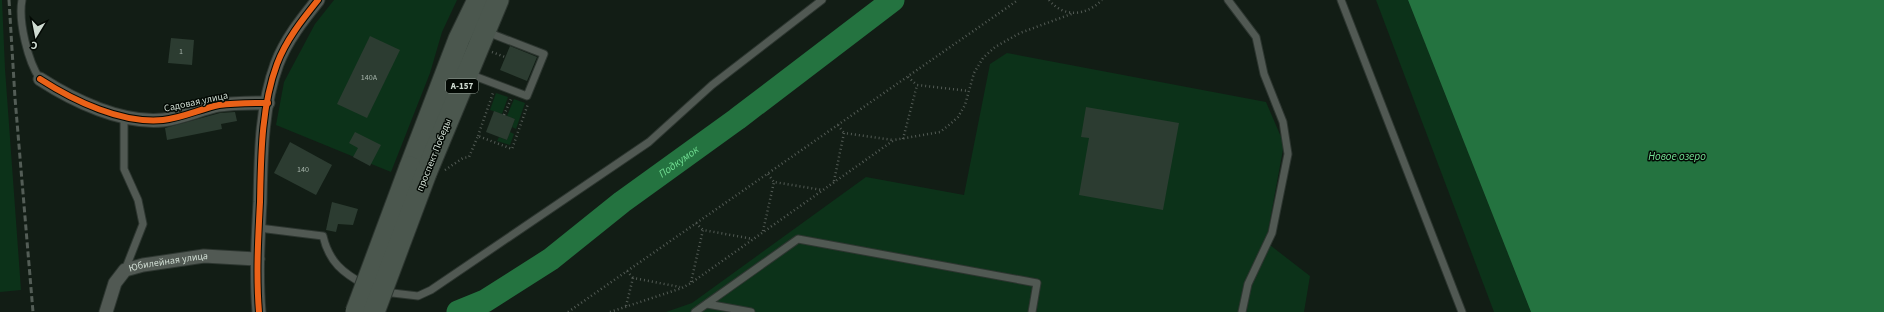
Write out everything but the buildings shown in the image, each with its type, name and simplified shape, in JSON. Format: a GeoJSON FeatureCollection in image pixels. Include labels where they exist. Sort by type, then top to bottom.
{"type":"FeatureCollection","features":[{"type":"Feature","properties":{"kind":"main road","name":"проспект Победы"},"geometry":{"type":"LineString","coordinates":[[356,312],[426,171],[459,39],[478,0]]}},
{"type":"Feature","properties":{"kind":"main road","name":"проспект Победы"},"geometry":{"type":"LineString","coordinates":[[374,312],[426,171],[498,0]]}},
{"type":"Feature","properties":{"kind":"street"},"geometry":{"type":"LineString","coordinates":[[259,312],[257,291],[261,168],[268,103],[277,64],[295,29],[318,0]]}},
{"type":"Feature","properties":{"kind":"street","name":"Садовая улица"},"geometry":{"type":"LineString","coordinates":[[40,79],[65,95],[92,106],[124,116],[140,119],[163,120],[219,105],[268,103]]}},
{"type":"Feature","properties":{"kind":"street","name":"Юбилейная улица"},"geometry":{"type":"LineString","coordinates":[[106,312],[115,283],[125,270],[143,265],[204,256],[258,259]]}},
{"type":"Feature","properties":{"kind":"lane"},"geometry":{"type":"LineString","coordinates":[[22,0],[20,9],[27,46],[32,67],[40,79]]}},
{"type":"Feature","properties":{"kind":"lane"},"geometry":{"type":"LineString","coordinates":[[259,228],[323,236],[327,252],[350,277],[370,288],[386,293],[418,296],[431,290],[649,142],[712,86],[822,0]]}},
{"type":"Feature","properties":{"kind":"lane"},"geometry":{"type":"LineString","coordinates":[[1228,0],[1256,37],[1264,74],[1283,122],[1288,154],[1272,233],[1248,284],[1242,312]]}},
{"type":"Feature","properties":{"kind":"lane"},"geometry":{"type":"LineString","coordinates":[[1341,0],[1462,312]]}},
{"type":"Feature","properties":{"kind":"lane"},"geometry":{"type":"LineString","coordinates":[[467,73],[527,96],[544,54],[485,31]]}},
{"type":"Feature","properties":{"kind":"lane"},"geometry":{"type":"LineString","coordinates":[[124,116],[124,169],[138,200],[143,224],[125,270]]}},
{"type":"Feature","properties":{"kind":"lane"},"geometry":{"type":"LineString","coordinates":[[695,312],[798,239],[1037,283],[1032,312]]}},
{"type":"Feature","properties":{"kind":"lane"},"geometry":{"type":"LineString","coordinates":[[707,304],[711,312]]}},
{"type":"Feature","properties":{"kind":"lane"},"geometry":{"type":"LineString","coordinates":[[707,304],[751,312]]}},
{"type":"Feature","properties":{"kind":"path"},"geometry":{"type":"LineString","coordinates":[[568,312],[1018,0]]}},
{"type":"Feature","properties":{"kind":"path"},"geometry":{"type":"LineString","coordinates":[[1049,0],[1063,11],[1074,13]]}},
{"type":"Feature","properties":{"kind":"path"},"geometry":{"type":"LineString","coordinates":[[838,125],[844,133],[894,140],[940,132],[958,117],[965,105],[974,73],[983,58],[995,47],[1020,33],[1074,13],[1085,12],[1102,0]]}},
{"type":"Feature","properties":{"kind":"path"},"geometry":{"type":"LineString","coordinates":[[908,77],[917,85],[969,91]]}},
{"type":"Feature","properties":{"kind":"path"},"geometry":{"type":"LineString","coordinates":[[903,139],[917,85]]}},
{"type":"Feature","properties":{"kind":"path"},"geometry":{"type":"LineString","coordinates":[[426,171],[469,157],[493,92]]}},
{"type":"Feature","properties":{"kind":"path"},"geometry":{"type":"LineString","coordinates":[[478,136],[512,149],[528,104],[527,96]]}},
{"type":"Feature","properties":{"kind":"path"},"geometry":{"type":"LineString","coordinates":[[504,115],[511,98]]}},
{"type":"Feature","properties":{"kind":"path"},"geometry":{"type":"LineString","coordinates":[[834,182],[844,133]]}},
{"type":"Feature","properties":{"kind":"path"},"geometry":{"type":"LineString","coordinates":[[610,312],[682,288],[691,283],[894,140]]}},
{"type":"Feature","properties":{"kind":"path"},"geometry":{"type":"LineString","coordinates":[[768,174],[774,182],[822,190]]}},
{"type":"Feature","properties":{"kind":"path"},"geometry":{"type":"LineString","coordinates":[[763,232],[774,182]]}},
{"type":"Feature","properties":{"kind":"path"},"geometry":{"type":"LineString","coordinates":[[696,223],[703,230],[753,239]]}},
{"type":"Feature","properties":{"kind":"path"},"geometry":{"type":"LineString","coordinates":[[691,283],[703,230]]}},
{"type":"Feature","properties":{"kind":"path"},"geometry":{"type":"LineString","coordinates":[[628,271],[633,278],[682,288]]}},
{"type":"Feature","properties":{"kind":"path"},"geometry":{"type":"LineString","coordinates":[[626,307],[633,278]]}},
{"type":"Feature","properties":{"kind":"shaded area"},"geometry":{"type":"Polygon","coordinates":[[[0,0],[2,0],[5,69],[21,290],[0,292],[0,0]]]}},
{"type":"Feature","properties":{"kind":"shaded area"},"geometry":{"type":"Polygon","coordinates":[[[334,0],[457,0],[442,32],[430,73],[391,172],[276,125],[284,82],[315,24],[334,0]]]}},
{"type":"Feature","properties":{"kind":"shaded area"},"geometry":{"type":"Polygon","coordinates":[[[1376,0],[1408,0],[1531,312],[1494,312],[1376,0]]]}},
{"type":"Feature","properties":{"kind":"shaded area"},"geometry":{"type":"Polygon","coordinates":[[[1007,53],[1266,102],[1284,144],[1266,242],[1310,276],[1304,312],[666,312],[692,303],[866,177],[964,195],[990,64],[1007,53]]]}},
{"type":"Feature","properties":{"kind":"shaded area"},"geometry":{"type":"Polygon","coordinates":[[[496,93],[508,97],[502,114],[490,110],[496,93]]]}},
{"type":"Feature","properties":{"kind":"shaded area"},"geometry":{"type":"Polygon","coordinates":[[[514,99],[525,103],[516,129],[512,127],[515,119],[507,116],[514,99]]]}},
{"type":"Feature","properties":{"kind":"shaded area"},"geometry":{"type":"Polygon","coordinates":[[[510,132],[514,134],[510,145],[497,141],[499,137],[507,140],[510,132]]]}},
{"type":"Feature","properties":{"kind":"water","name":"Новое озеро"},"geometry":{"type":"Polygon","coordinates":[[[1408,0],[1884,0],[1884,312],[1531,312],[1408,0]]]}},
{"type":"Feature","properties":{"kind":"waterway","name":"Подкумок"},"geometry":{"type":"LineString","coordinates":[[458,312],[485,301],[551,259],[622,202],[737,119],[893,0]]}},
{"type":"Feature","properties":{"kind":"railway"},"geometry":{"type":"LineString","coordinates":[[9,0],[15,98],[33,312]]}},
{"type":"Feature","properties":{"kind":"cycle path"},"geometry":{"type":"LineString","coordinates":[[259,312],[258,257],[261,168],[263,132],[268,97],[277,64],[285,47],[300,23],[318,0]]}},
{"type":"Feature","properties":{"kind":"cycle path"},"geometry":{"type":"LineString","coordinates":[[40,79],[83,103],[115,115],[147,120],[170,119],[219,105],[237,103],[268,103]]}}]}
